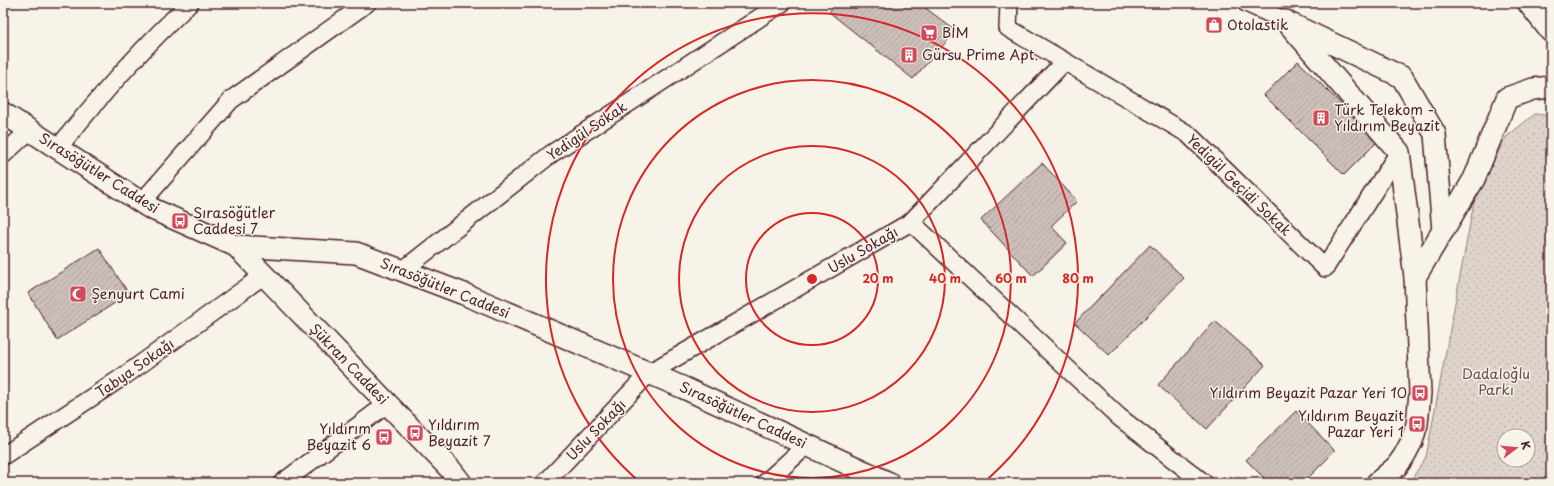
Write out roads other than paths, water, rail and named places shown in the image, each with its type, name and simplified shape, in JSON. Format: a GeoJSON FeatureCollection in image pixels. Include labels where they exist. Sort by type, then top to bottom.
{"type":"FeatureCollection","features":[{"type":"Feature","properties":{"kind":"main road"},"geometry":{"type":"LineString","coordinates":[[1529,3],[1551,31]]}},
{"type":"Feature","properties":{"kind":"street"},"geometry":{"type":"LineString","coordinates":[[58,148],[122,71],[156,35],[190,3]]}},
{"type":"Feature","properties":{"kind":"street"},"geometry":{"type":"LineString","coordinates":[[142,202],[231,100],[366,3]]}},
{"type":"Feature","properties":{"kind":"street","name":"Yedigül Sokak"},"geometry":{"type":"LineString","coordinates":[[402,271],[551,154],[782,3]]}},
{"type":"Feature","properties":{"kind":"street","name":"Yedigül Geçidi Sokak"},"geometry":{"type":"LineString","coordinates":[[1010,3],[1008,28],[1188,134],[1325,268],[1399,152]]}},
{"type":"Feature","properties":{"kind":"street"},"geometry":{"type":"LineString","coordinates":[[1246,3],[1402,77],[1435,134],[1443,231]]}},
{"type":"Feature","properties":{"kind":"street"},"geometry":{"type":"LineString","coordinates":[[1286,21],[1399,152],[1415,277],[1420,392],[1417,424],[1412,441],[1404,456],[1396,466],[1378,483]]}},
{"type":"Feature","properties":{"kind":"street","name":"Uslu Sokağı"},"geometry":{"type":"LineString","coordinates":[[545,483],[650,373],[911,222],[1064,62]]}},
{"type":"Feature","properties":{"kind":"street"},"geometry":{"type":"LineString","coordinates":[[1415,277],[1474,179],[1507,98],[1534,89],[1551,87]]}},
{"type":"Feature","properties":{"kind":"street","name":"Sırasöğütler Caddesi"},"geometry":{"type":"LineString","coordinates":[[3,113],[150,208],[236,246],[356,253],[464,294],[650,373],[889,483]]}},
{"type":"Feature","properties":{"kind":"street"},"geometry":{"type":"LineString","coordinates":[[3,155],[30,130]]}},
{"type":"Feature","properties":{"kind":"street"},"geometry":{"type":"LineString","coordinates":[[911,222],[1119,417],[1204,483]]}},
{"type":"Feature","properties":{"kind":"street","name":"Şükran Caddesi"},"geometry":{"type":"LineString","coordinates":[[236,246],[451,470],[461,483]]}},
{"type":"Feature","properties":{"kind":"street","name":"Tabya Sokağı"},"geometry":{"type":"LineString","coordinates":[[3,456],[127,374],[264,275]]}},
{"type":"Feature","properties":{"kind":"street"},"geometry":{"type":"LineString","coordinates":[[282,483],[387,404]]}},
{"type":"Feature","properties":{"kind":"street"},"geometry":{"type":"LineString","coordinates":[[765,483],[807,444]]}},
{"type":"Feature","properties":{"kind":"place","name":"Otolastik"},"geometry":{"type":"Point","coordinates":[1214,25]}},
{"type":"Feature","properties":{"kind":"place","name":"BİM"},"geometry":{"type":"Point","coordinates":[929,33]}},
{"type":"Feature","properties":{"kind":"place","name":"Gürsu Prime Apt."},"geometry":{"type":"Point","coordinates":[909,55]}},
{"type":"Feature","properties":{"kind":"place","name":"Türk Telekom - Yıldırım Beyazit"},"geometry":{"type":"Point","coordinates":[1321,118]}},
{"type":"Feature","properties":{"kind":"place","name":"Sırasöğütler Caddesi 7"},"geometry":{"type":"Point","coordinates":[180,221]}},
{"type":"Feature","properties":{"kind":"place","name":"Şenyurt Cami"},"geometry":{"type":"Point","coordinates":[78,294]}},
{"type":"Feature","properties":{"kind":"place","name":"Yıldırım Beyazit Pazar Yeri 10"},"geometry":{"type":"Point","coordinates":[1420,393]}},
{"type":"Feature","properties":{"kind":"place","name":"Yıldırım Beyazit Pazar Yeri 1"},"geometry":{"type":"Point","coordinates":[1417,424]}},
{"type":"Feature","properties":{"kind":"place","name":"Yıldırım Beyazit 7"},"geometry":{"type":"Point","coordinates":[415,433]}},
{"type":"Feature","properties":{"kind":"place","name":"Yıldırım Beyazit 6"},"geometry":{"type":"Point","coordinates":[384,437]}},
{"type":"Feature","properties":{"kind":"park label","name":"Dadaloğlu Parkı"},"geometry":{"type":"Point","coordinates":[1496,382]}}]}
